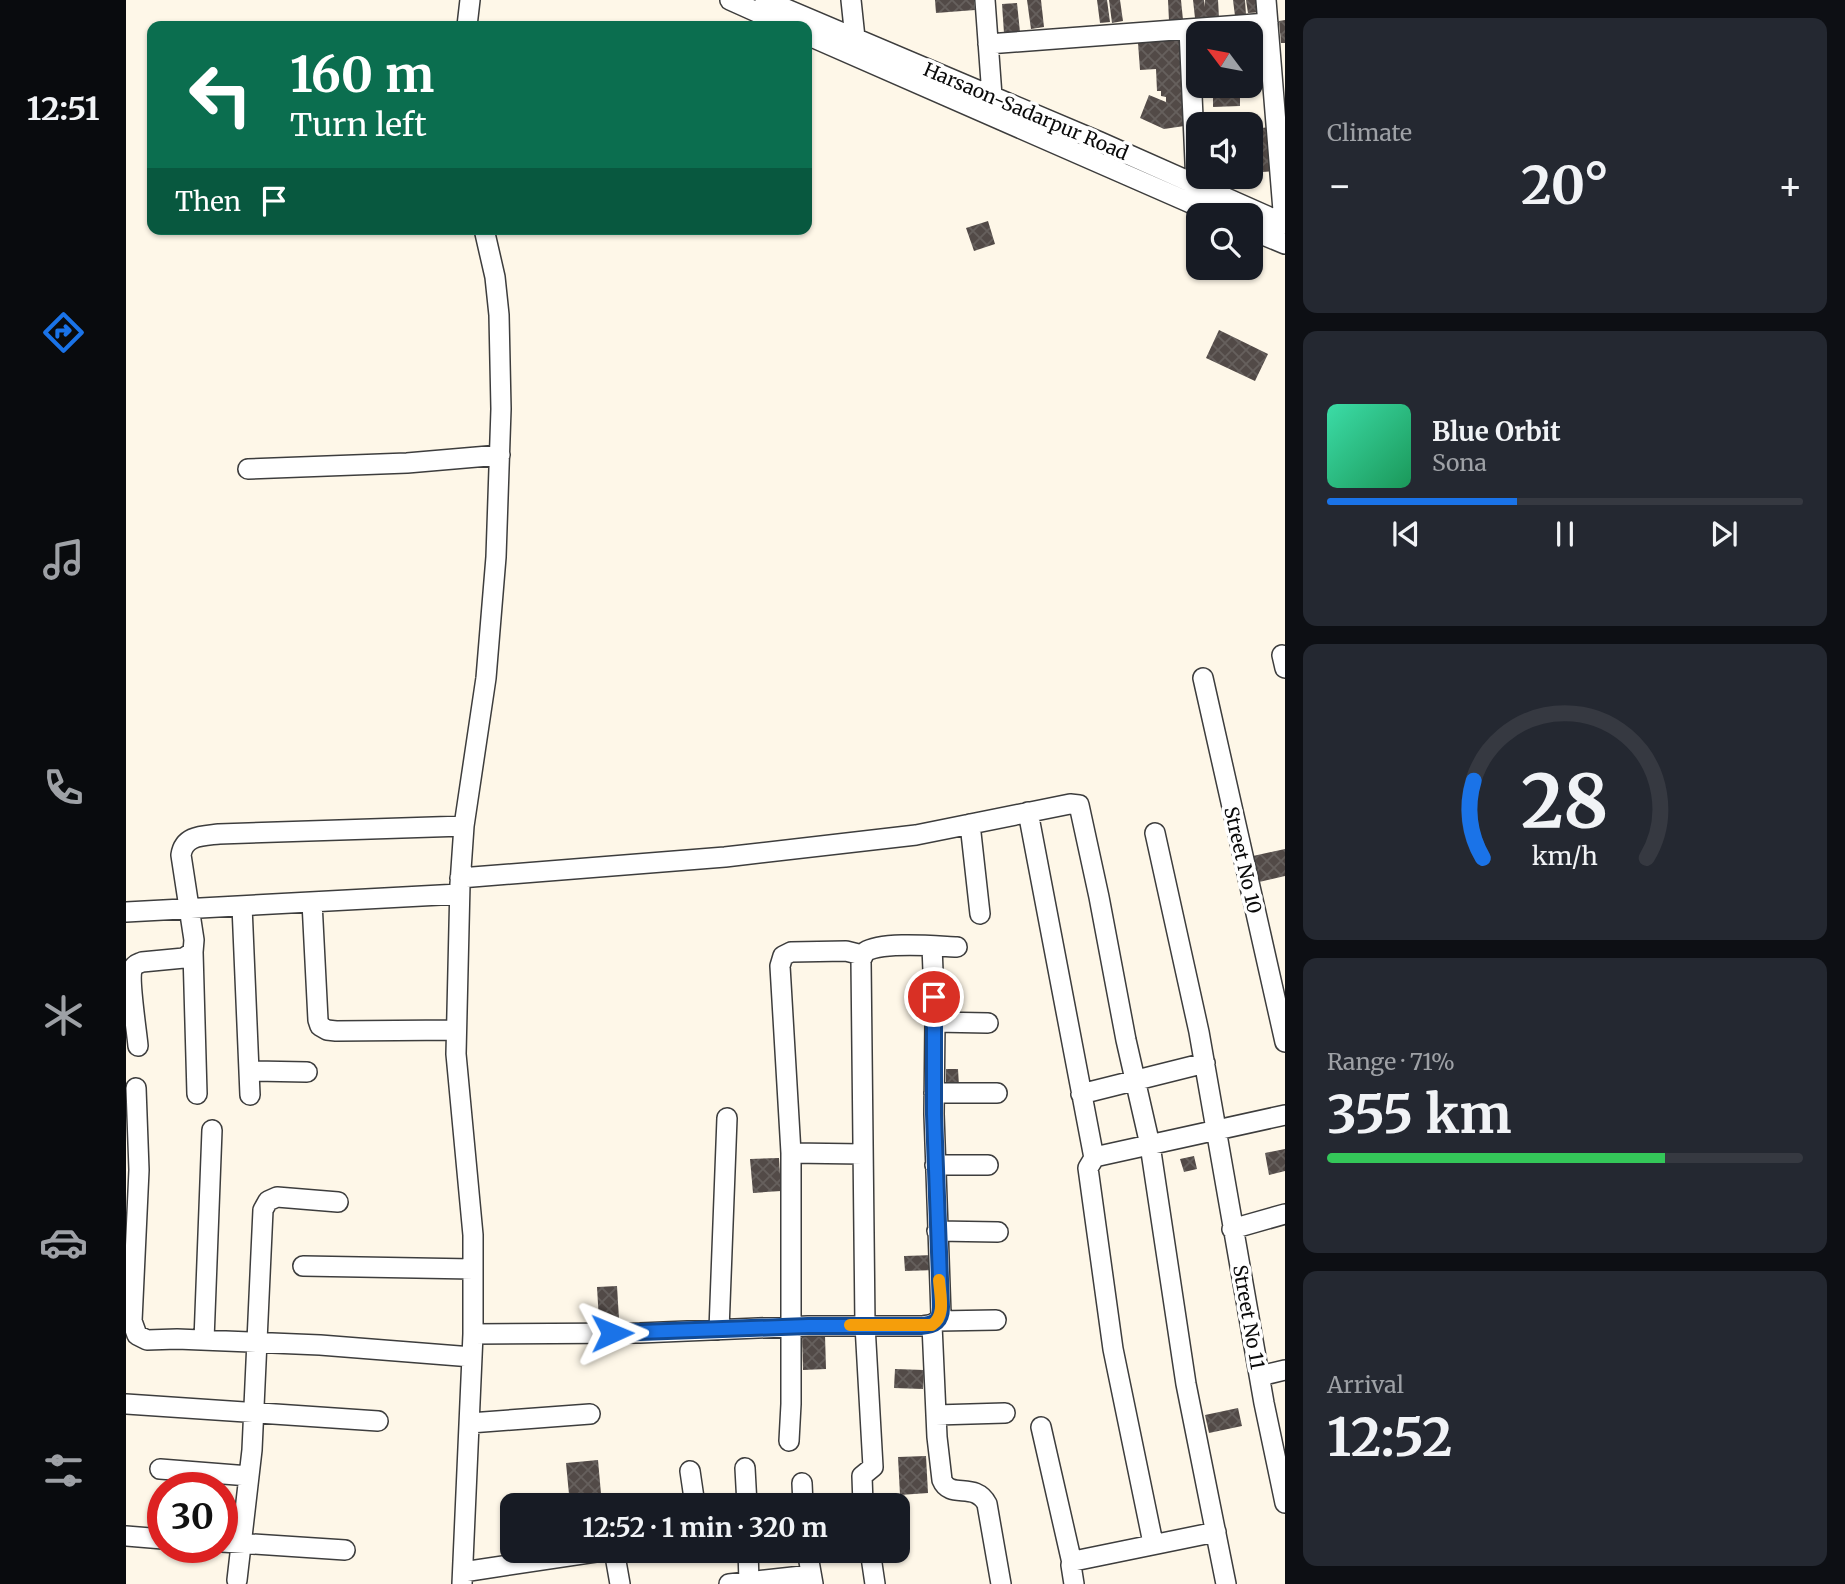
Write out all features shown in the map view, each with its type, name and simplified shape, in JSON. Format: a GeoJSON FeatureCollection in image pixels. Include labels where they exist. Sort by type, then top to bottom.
{"type":"FeatureCollection","features":[{"type":"Feature","properties":{"kind":"street"},"geometry":{"type":"LineString","coordinates":[[468,21],[470,0]]}},
{"type":"Feature","properties":{"kind":"street"},"geometry":{"type":"LineString","coordinates":[[730,0],[777,21]]}},
{"type":"Feature","properties":{"kind":"street","name":"Harsaon-Sadarpur Road"},"geometry":{"type":"LineString","coordinates":[[765,0],[1186,180]]}},
{"type":"Feature","properties":{"kind":"street"},"geometry":{"type":"LineString","coordinates":[[851,0],[855,38]]}},
{"type":"Feature","properties":{"kind":"street"},"geometry":{"type":"LineString","coordinates":[[985,0],[992,96]]}},
{"type":"Feature","properties":{"kind":"street"},"geometry":{"type":"LineString","coordinates":[[1266,0],[1284,223]]}},
{"type":"Feature","properties":{"kind":"street"},"geometry":{"type":"LineString","coordinates":[[1264,23],[1268,23]]}},
{"type":"Feature","properties":{"kind":"street"},"geometry":{"type":"LineString","coordinates":[[988,44],[1186,29]]}},
{"type":"Feature","properties":{"kind":"street","name":"Harsaon-Sadarpur Road"},"geometry":{"type":"LineString","coordinates":[[812,36],[1190,203]]}},
{"type":"Feature","properties":{"kind":"street","name":"Harsaon-Sadarpur Road"},"geometry":{"type":"LineString","coordinates":[[1207,189],[1284,223]]}},
{"type":"Feature","properties":{"kind":"street"},"geometry":{"type":"LineString","coordinates":[[485,235],[495,277],[499,315],[501,409],[496,557],[486,678],[464,826],[460,886],[456,1030],[473,1269],[473,1334],[463,1578],[541,1563]]}},
{"type":"Feature","properties":{"kind":"street"},"geometry":{"type":"LineString","coordinates":[[1263,235],[1285,244]]}},
{"type":"Feature","properties":{"kind":"street"},"geometry":{"type":"LineString","coordinates":[[248,469],[407,463],[500,455]]}},
{"type":"Feature","properties":{"kind":"street","name":"Street No 10"},"geometry":{"type":"LineString","coordinates":[[1203,678],[1285,1042]]}},
{"type":"Feature","properties":{"kind":"street"},"geometry":{"type":"LineString","coordinates":[[126,912],[312,902],[725,857],[916,835],[1070,804],[1081,806],[1126,1040],[1150,1145],[1186,1384],[1226,1584]]}},
{"type":"Feature","properties":{"kind":"street"},"geometry":{"type":"LineString","coordinates":[[1028,812],[1094,1158]]}},
{"type":"Feature","properties":{"kind":"street"},"geometry":{"type":"LineString","coordinates":[[970,824],[980,914]]}},
{"type":"Feature","properties":{"kind":"street"},"geometry":{"type":"LineString","coordinates":[[197,1094],[194,940],[181,855],[185,844],[190,840],[219,834],[464,826]]}},
{"type":"Feature","properties":{"kind":"street","name":"Street No 11"},"geometry":{"type":"LineString","coordinates":[[1155,834],[1205,1063],[1232,1229],[1285,1503]]}},
{"type":"Feature","properties":{"kind":"street"},"geometry":{"type":"LineString","coordinates":[[312,902],[320,1026],[336,1031],[456,1030]]}},
{"type":"Feature","properties":{"kind":"street"},"geometry":{"type":"LineString","coordinates":[[242,906],[250,1096]]}},
{"type":"Feature","properties":{"kind":"street"},"geometry":{"type":"LineString","coordinates":[[932,946],[935,1165],[941,1307],[941,1315],[935,1323],[936,1415],[940,1470],[944,1486],[951,1490],[977,1492],[987,1504],[1001,1584]]}},
{"type":"Feature","properties":{"kind":"street"},"geometry":{"type":"LineString","coordinates":[[863,1493],[862,1476],[873,1466],[865,1325],[861,960],[862,955],[876,947],[957,947]]}},
{"type":"Feature","properties":{"kind":"street"},"geometry":{"type":"LineString","coordinates":[[789,1441],[792,1327],[791,1153],[780,966],[783,956],[791,951],[846,951],[862,955]]}},
{"type":"Feature","properties":{"kind":"street"},"geometry":{"type":"LineString","coordinates":[[138,1046],[133,968],[142,962],[184,958],[193,952]]}},
{"type":"Feature","properties":{"kind":"street"},"geometry":{"type":"LineString","coordinates":[[935,1022],[988,1023]]}},
{"type":"Feature","properties":{"kind":"street"},"geometry":{"type":"LineString","coordinates":[[1081,1094],[1205,1063]]}},
{"type":"Feature","properties":{"kind":"street"},"geometry":{"type":"LineString","coordinates":[[249,1071],[307,1072]]}},
{"type":"Feature","properties":{"kind":"street"},"geometry":{"type":"LineString","coordinates":[[136,1088],[139,1170],[132,1321],[137,1335],[147,1340],[320,1345],[472,1357]]}},
{"type":"Feature","properties":{"kind":"street"},"geometry":{"type":"LineString","coordinates":[[934,1093],[997,1093]]}},
{"type":"Feature","properties":{"kind":"street"},"geometry":{"type":"LineString","coordinates":[[1153,1543],[1113,1349],[1089,1164],[1094,1158],[1285,1115]]}},
{"type":"Feature","properties":{"kind":"street"},"geometry":{"type":"LineString","coordinates":[[719,1330],[727,1118]]}},
{"type":"Feature","properties":{"kind":"street"},"geometry":{"type":"LineString","coordinates":[[204,1340],[212,1130]]}},
{"type":"Feature","properties":{"kind":"street"},"geometry":{"type":"LineString","coordinates":[[791,1153],[863,1154]]}},
{"type":"Feature","properties":{"kind":"street"},"geometry":{"type":"LineString","coordinates":[[935,1165],[988,1165]]}},
{"type":"Feature","properties":{"kind":"street"},"geometry":{"type":"LineString","coordinates":[[238,1519],[249,1476],[264,1205],[268,1200],[277,1198],[338,1202]]}},
{"type":"Feature","properties":{"kind":"street"},"geometry":{"type":"LineString","coordinates":[[1232,1229],[1285,1214]]}},
{"type":"Feature","properties":{"kind":"street"},"geometry":{"type":"LineString","coordinates":[[937,1231],[998,1232]]}},
{"type":"Feature","properties":{"kind":"street"},"geometry":{"type":"LineString","coordinates":[[303,1266],[473,1269]]}},
{"type":"Feature","properties":{"kind":"street"},"geometry":{"type":"LineString","coordinates":[[473,1334],[640,1333],[996,1320]]}},
{"type":"Feature","properties":{"kind":"street"},"geometry":{"type":"LineString","coordinates":[[1259,1377],[1285,1370]]}},
{"type":"Feature","properties":{"kind":"street"},"geometry":{"type":"LineString","coordinates":[[126,1404],[378,1421]]}},
{"type":"Feature","properties":{"kind":"street"},"geometry":{"type":"LineString","coordinates":[[936,1415],[1005,1413]]}},
{"type":"Feature","properties":{"kind":"street"},"geometry":{"type":"LineString","coordinates":[[470,1423],[590,1414]]}},
{"type":"Feature","properties":{"kind":"street"},"geometry":{"type":"LineString","coordinates":[[1041,1427],[1072,1563],[1074,1584]]}},
{"type":"Feature","properties":{"kind":"street"},"geometry":{"type":"LineString","coordinates":[[745,1468],[746,1493]]}},
{"type":"Feature","properties":{"kind":"street"},"geometry":{"type":"LineString","coordinates":[[160,1469],[249,1476]]}},
{"type":"Feature","properties":{"kind":"street"},"geometry":{"type":"LineString","coordinates":[[690,1471],[693,1493]]}},
{"type":"Feature","properties":{"kind":"street"},"geometry":{"type":"LineString","coordinates":[[802,1483],[802,1493]]}},
{"type":"Feature","properties":{"kind":"street"},"geometry":{"type":"LineString","coordinates":[[1072,1563],[1153,1543],[1216,1532]]}},
{"type":"Feature","properties":{"kind":"street"},"geometry":{"type":"LineString","coordinates":[[126,1536],[147,1538]]}},
{"type":"Feature","properties":{"kind":"street"},"geometry":{"type":"LineString","coordinates":[[238,1543],[345,1550]]}},
{"type":"Feature","properties":{"kind":"street"},"geometry":{"type":"LineString","coordinates":[[235,1563],[237,1580]]}},
{"type":"Feature","properties":{"kind":"street"},"geometry":{"type":"LineString","coordinates":[[616,1563],[620,1584]]}},
{"type":"Feature","properties":{"kind":"street"},"geometry":{"type":"LineString","coordinates":[[748,1563],[749,1582]]}},
{"type":"Feature","properties":{"kind":"street"},"geometry":{"type":"LineString","coordinates":[[872,1563],[875,1584]]}},
{"type":"Feature","properties":{"kind":"street"},"geometry":{"type":"LineString","coordinates":[[729,1584],[812,1579]]}},
{"type":"Feature","properties":{"kind":"building"},"geometry":{"type":"Polygon","coordinates":[[[935,0],[974,0],[975,10],[936,13],[935,0]]]}},
{"type":"Feature","properties":{"kind":"building"},"geometry":{"type":"Polygon","coordinates":[[[1027,0],[1041,0],[1044,27],[1031,29],[1027,0]]]}},
{"type":"Feature","properties":{"kind":"building"},"geometry":{"type":"Polygon","coordinates":[[[1097,0],[1107,0],[1110,22],[1100,23],[1097,0]]]}},
{"type":"Feature","properties":{"kind":"building"},"geometry":{"type":"Polygon","coordinates":[[[1109,0],[1120,0],[1123,21],[1112,23],[1109,0]]]}},
{"type":"Feature","properties":{"kind":"building"},"geometry":{"type":"Polygon","coordinates":[[[1168,0],[1181,0],[1183,20],[1169,21],[1168,0]]]}},
{"type":"Feature","properties":{"kind":"building"},"geometry":{"type":"Polygon","coordinates":[[[1193,0],[1204,0],[1205,7],[1205,0],[1218,0],[1219,18],[1195,18],[1193,0]]]}},
{"type":"Feature","properties":{"kind":"building"},"geometry":{"type":"Polygon","coordinates":[[[1233,0],[1245,0],[1246,15],[1235,16],[1233,0]]]}},
{"type":"Feature","properties":{"kind":"building"},"geometry":{"type":"Polygon","coordinates":[[[1246,0],[1262,0],[1263,12],[1248,13],[1246,0]]]}},
{"type":"Feature","properties":{"kind":"building"},"geometry":{"type":"Polygon","coordinates":[[[1017,3],[1020,32],[1004,33],[1002,4],[1017,3]]]}},
{"type":"Feature","properties":{"kind":"building"},"geometry":{"type":"Polygon","coordinates":[[[1285,20],[1285,43],[1281,43],[1279,21],[1285,20]]]}},
{"type":"Feature","properties":{"kind":"building"},"geometry":{"type":"Polygon","coordinates":[[[1181,38],[1190,112],[1186,112],[1186,126],[1164,129],[1140,118],[1149,95],[1166,102],[1166,97],[1161,96],[1161,91],[1157,91],[1156,69],[1140,70],[1138,43],[1181,38]]]}},
{"type":"Feature","properties":{"kind":"building"},"geometry":{"type":"Polygon","coordinates":[[[1213,98],[1240,98],[1240,106],[1213,107],[1213,98]]]}},
{"type":"Feature","properties":{"kind":"building"},"geometry":{"type":"Polygon","coordinates":[[[1271,127],[1274,171],[1263,172],[1263,128],[1271,127]]]}},
{"type":"Feature","properties":{"kind":"building"},"geometry":{"type":"Polygon","coordinates":[[[988,221],[995,244],[974,251],[966,228],[988,221]]]}},
{"type":"Feature","properties":{"kind":"building"},"geometry":{"type":"Polygon","coordinates":[[[1219,330],[1268,354],[1255,381],[1206,358],[1219,330]]]}},
{"type":"Feature","properties":{"kind":"building"},"geometry":{"type":"Polygon","coordinates":[[[1285,849],[1285,876],[1259,882],[1253,856],[1285,849]]]}},
{"type":"Feature","properties":{"kind":"building"},"geometry":{"type":"Polygon","coordinates":[[[946,1069],[958,1069],[959,1086],[946,1087],[946,1069]]]}},
{"type":"Feature","properties":{"kind":"building"},"geometry":{"type":"Polygon","coordinates":[[[1285,1149],[1285,1171],[1269,1175],[1265,1153],[1285,1149]]]}},
{"type":"Feature","properties":{"kind":"building"},"geometry":{"type":"Polygon","coordinates":[[[1194,1156],[1197,1169],[1184,1172],[1180,1159],[1194,1156]]]}},
{"type":"Feature","properties":{"kind":"building"},"geometry":{"type":"Polygon","coordinates":[[[779,1158],[781,1191],[753,1193],[750,1159],[779,1158]]]}},
{"type":"Feature","properties":{"kind":"building"},"geometry":{"type":"Polygon","coordinates":[[[935,1255],[936,1270],[905,1271],[904,1256],[935,1255]]]}},
{"type":"Feature","properties":{"kind":"building"},"geometry":{"type":"Polygon","coordinates":[[[617,1286],[619,1319],[599,1321],[597,1287],[617,1286]]]}},
{"type":"Feature","properties":{"kind":"building"},"geometry":{"type":"Polygon","coordinates":[[[825,1335],[826,1369],[803,1370],[802,1336],[825,1335]]]}},
{"type":"Feature","properties":{"kind":"building"},"geometry":{"type":"Polygon","coordinates":[[[895,1369],[924,1370],[923,1389],[894,1388],[895,1369]]]}},
{"type":"Feature","properties":{"kind":"building"},"geometry":{"type":"Polygon","coordinates":[[[1238,1408],[1242,1426],[1209,1433],[1205,1415],[1238,1408]]]}},
{"type":"Feature","properties":{"kind":"building"},"geometry":{"type":"Polygon","coordinates":[[[926,1456],[928,1493],[900,1493],[898,1457],[926,1456]]]}},
{"type":"Feature","properties":{"kind":"building"},"geometry":{"type":"Polygon","coordinates":[[[598,1460],[601,1493],[569,1493],[566,1463],[598,1460]]]}},
{"type":"Feature","properties":{"kind":"slow traffic"},"geometry":{"type":"LineString","coordinates":[[850,1325],[932,1325],[941,1315],[939,1280]]}},
{"type":"Feature","properties":{"kind":"route"},"geometry":{"type":"LineString","coordinates":[[612,1333],[808,1326],[921,1326],[932,1325],[938,1321],[941,1307],[934,1114],[934,997]]}}]}
